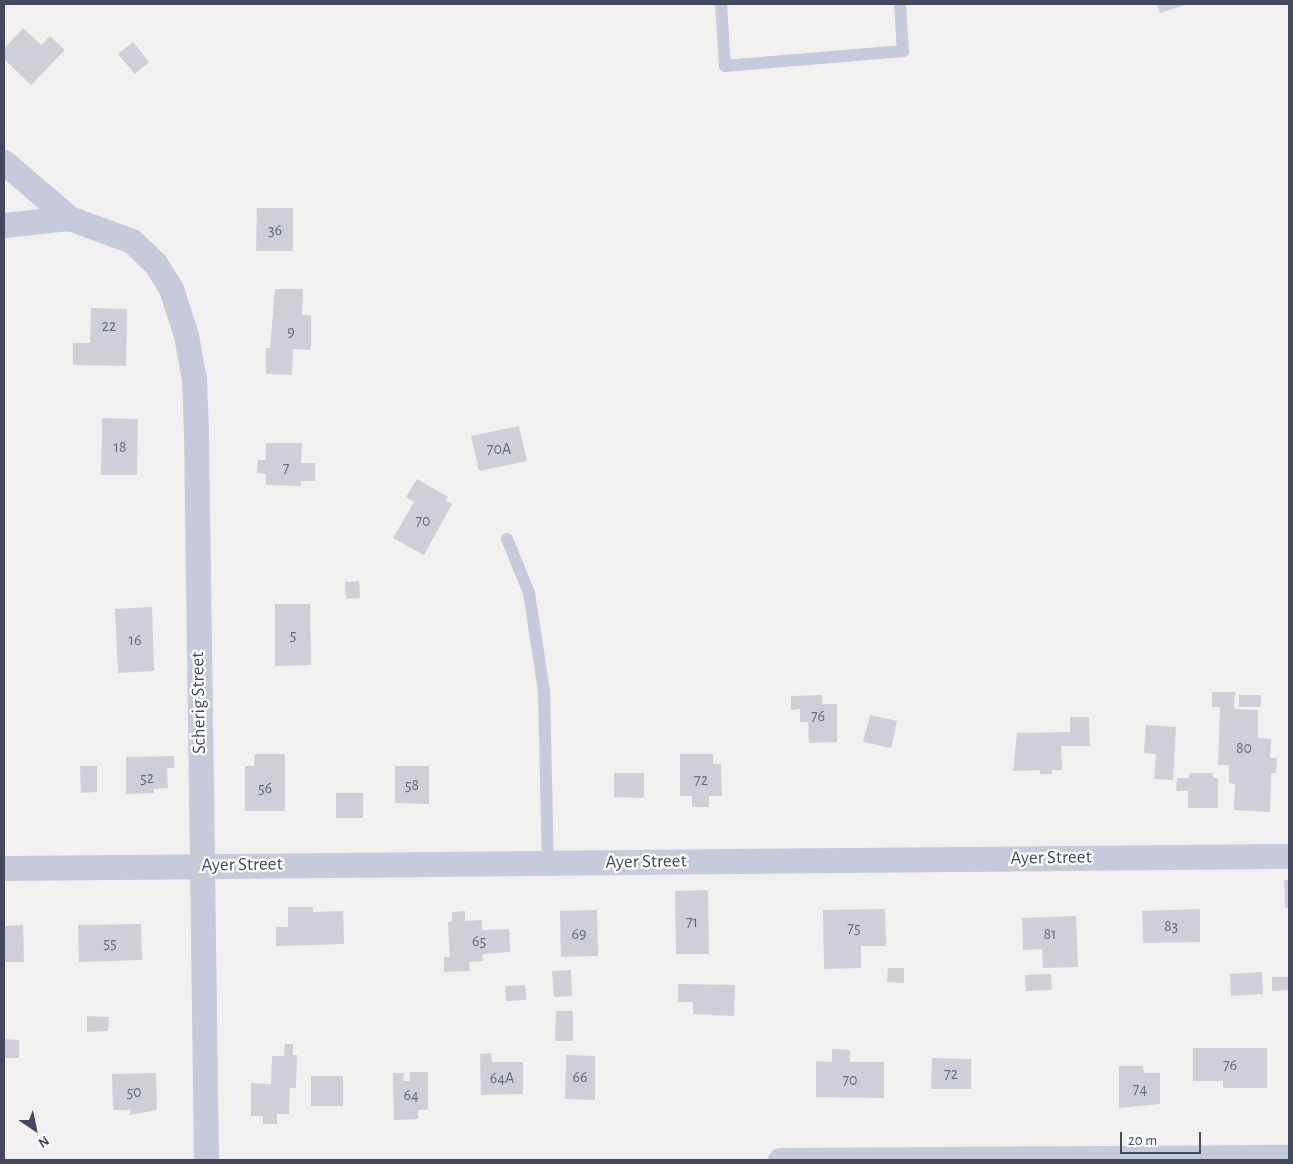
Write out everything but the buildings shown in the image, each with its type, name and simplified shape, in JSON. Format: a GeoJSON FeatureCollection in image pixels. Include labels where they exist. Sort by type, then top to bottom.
{"type":"FeatureCollection","features":[{"type":"Feature","properties":{"kind":"street"},"geometry":{"type":"LineString","coordinates":[[4,162],[69,218]]}},
{"type":"Feature","properties":{"kind":"street"},"geometry":{"type":"LineString","coordinates":[[4,225],[69,218]]}},
{"type":"Feature","properties":{"kind":"street","name":"Scherig Street"},"geometry":{"type":"LineString","coordinates":[[69,218],[132,241],[149,255],[171,289],[186,335],[194,380],[206,1160]]}},
{"type":"Feature","properties":{"kind":"street","name":"Ayer Street"},"geometry":{"type":"LineString","coordinates":[[4,868],[1289,856]]}},
{"type":"Feature","properties":{"kind":"street"},"geometry":{"type":"LineString","coordinates":[[780,1160],[1289,1157]]}},
{"type":"Feature","properties":{"kind":"lane"},"geometry":{"type":"LineString","coordinates":[[721,4],[725,66],[903,51],[900,4]]}},
{"type":"Feature","properties":{"kind":"lane"},"geometry":{"type":"LineString","coordinates":[[507,539],[529,593],[544,691],[548,862]]}}]}
